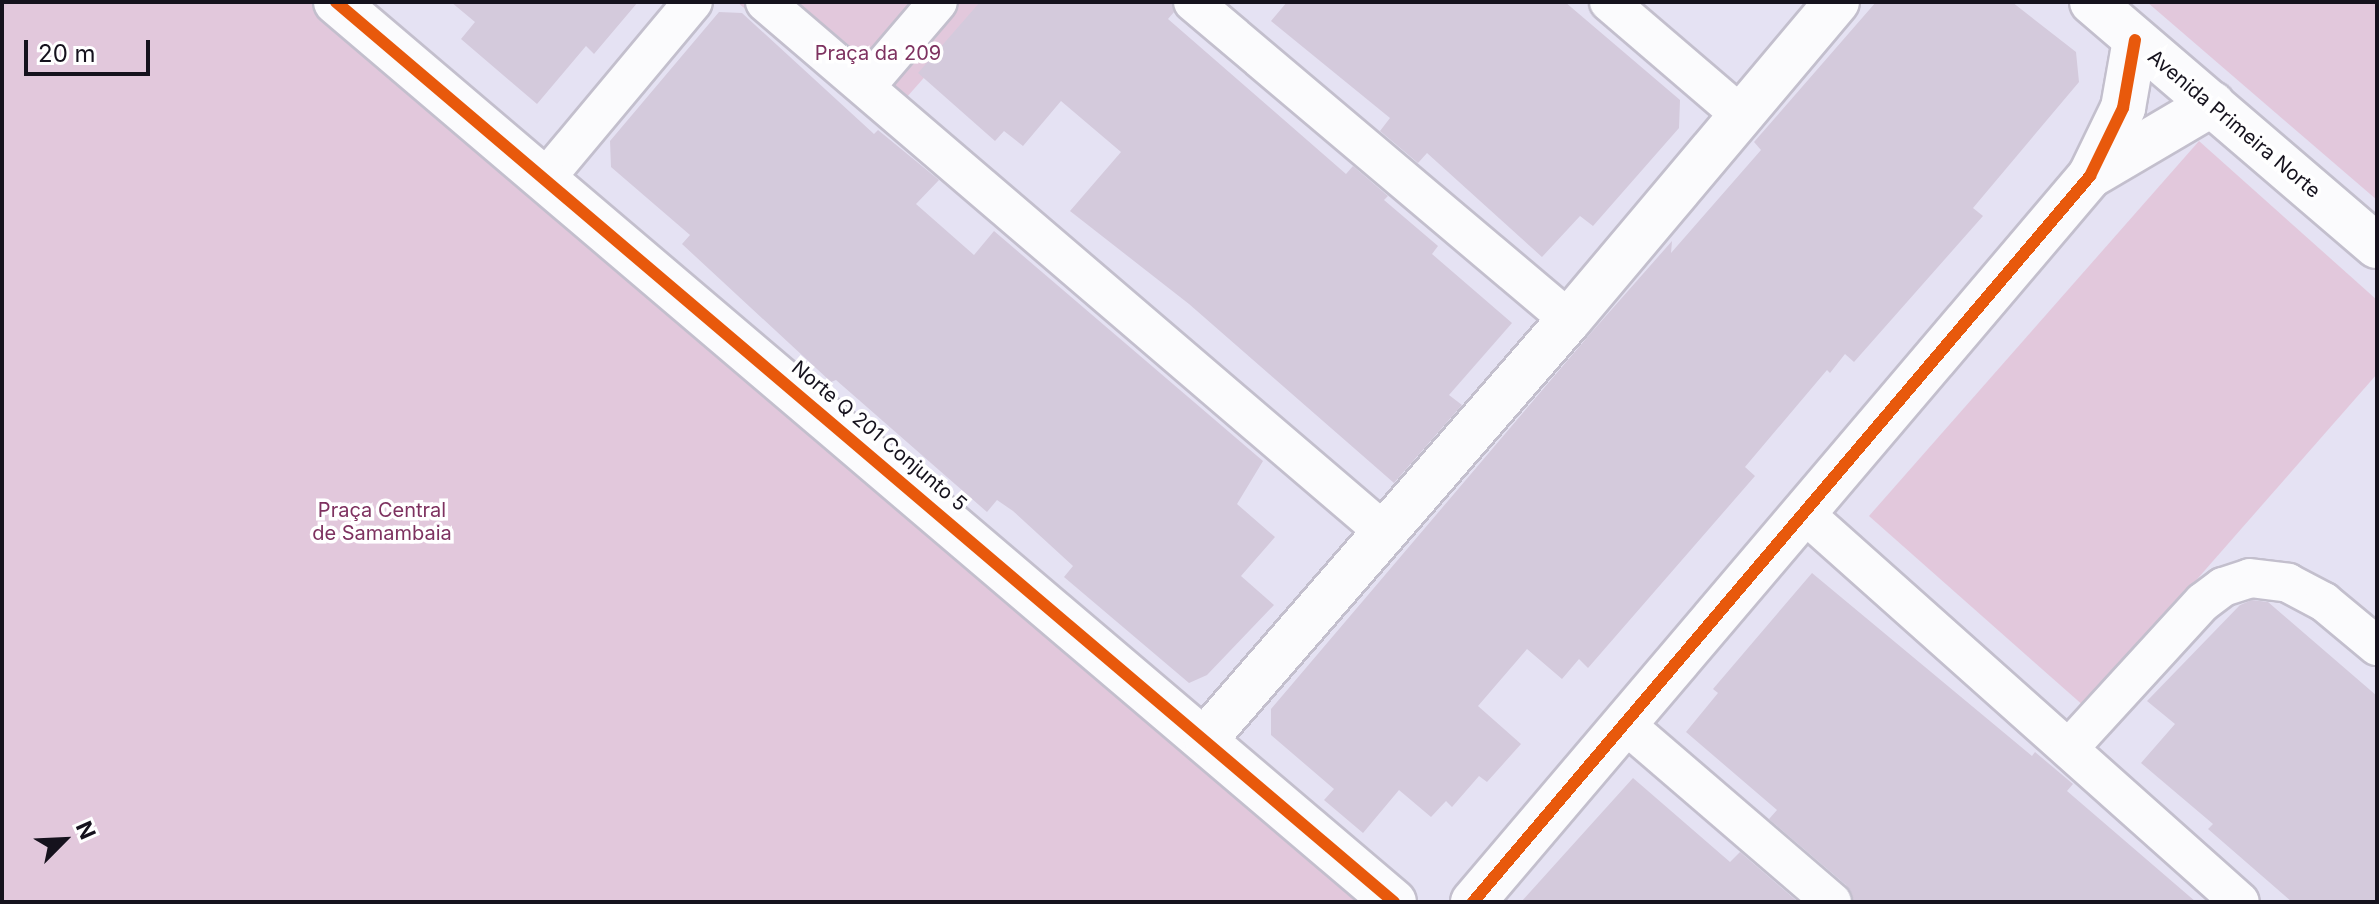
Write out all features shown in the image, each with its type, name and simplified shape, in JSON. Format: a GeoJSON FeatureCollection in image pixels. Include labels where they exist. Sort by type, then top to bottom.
{"type":"FeatureCollection","features":[{"type":"Feature","properties":{"kind":"street","name":"Norte Q 201 Conjunto 5"},"geometry":{"type":"LineString","coordinates":[[336,2],[1206,738],[1394,902]]}},
{"type":"Feature","properties":{"kind":"street"},"geometry":{"type":"LineString","coordinates":[[544,180],[693,2]]}},
{"type":"Feature","properties":{"kind":"street"},"geometry":{"type":"LineString","coordinates":[[765,2],[867,85],[1383,531]]}},
{"type":"Feature","properties":{"kind":"street"},"geometry":{"type":"LineString","coordinates":[[867,85],[938,2]]}},
{"type":"Feature","properties":{"kind":"street"},"geometry":{"type":"LineString","coordinates":[[1193,2],[1569,320]]}},
{"type":"Feature","properties":{"kind":"street"},"geometry":{"type":"LineString","coordinates":[[1609,2],[1742,116]]}},
{"type":"Feature","properties":{"kind":"street"},"geometry":{"type":"LineString","coordinates":[[1206,738],[1569,320],[1837,2]]}},
{"type":"Feature","properties":{"kind":"street","name":"Avenida Primeira Norte"},"geometry":{"type":"LineString","coordinates":[[2092,2],[2377,246]]}},
{"type":"Feature","properties":{"kind":"street"},"geometry":{"type":"LineString","coordinates":[[1473,902],[1806,515],[2090,176],[2123,108],[2135,40]]}},
{"type":"Feature","properties":{"kind":"street"},"geometry":{"type":"LineString","coordinates":[[2090,176],[2212,104]]}},
{"type":"Feature","properties":{"kind":"street"},"geometry":{"type":"LineString","coordinates":[[1806,515],[2240,902]]}},
{"type":"Feature","properties":{"kind":"street"},"geometry":{"type":"LineString","coordinates":[[2069,748],[2203,602],[2223,587],[2250,578],[2288,583],[2324,602],[2377,646]]}},
{"type":"Feature","properties":{"kind":"street"},"geometry":{"type":"LineString","coordinates":[[1625,724],[1832,902]]}},
{"type":"Feature","properties":{"kind":"green space","name":"Praça Central de Samambaia"},"geometry":{"type":"Polygon","coordinates":[[[2,2],[355,2],[1418,902],[2,902],[2,2]]]}},
{"type":"Feature","properties":{"kind":"green space","name":"Praça da 209"},"geometry":{"type":"Polygon","coordinates":[[[737,2],[991,2],[883,124],[737,2]]]}},
{"type":"Feature","properties":{"kind":"green space"},"geometry":{"type":"Polygon","coordinates":[[[2147,2],[2377,2],[2377,200],[2147,2]]]}},
{"type":"Feature","properties":{"kind":"green space"},"geometry":{"type":"Polygon","coordinates":[[[2199,141],[2377,300],[2377,374],[2085,707],[1869,516],[2199,141]]]}},
{"type":"Feature","properties":{"kind":"building"},"geometry":{"type":"Polygon","coordinates":[[[451,2],[638,2],[594,54],[586,46],[537,104],[461,39],[475,22],[451,2]]]}},
{"type":"Feature","properties":{"kind":"building"},"geometry":{"type":"Polygon","coordinates":[[[980,2],[1172,2],[1174,12],[1168,19],[1346,174],[1353,166],[1388,196],[1384,200],[1438,246],[1432,254],[1512,323],[1449,395],[1462,405],[1394,483],[1189,304],[1070,211],[1121,152],[1061,101],[1023,146],[1004,131],[995,141],[918,73],[980,2]]]}},
{"type":"Feature","properties":{"kind":"building"},"geometry":{"type":"Polygon","coordinates":[[[1287,2],[1565,2],[1680,100],[1679,128],[1593,226],[1580,216],[1542,257],[1427,153],[1418,163],[1380,131],[1390,118],[1271,21],[1287,2]]]}},
{"type":"Feature","properties":{"kind":"building"},"geometry":{"type":"Polygon","coordinates":[[[1876,2],[2012,2],[2076,52],[2079,82],[1973,208],[1983,216],[1854,362],[1845,354],[1830,373],[1827,370],[1745,467],[1755,476],[1588,668],[1579,659],[1562,679],[1527,649],[1478,706],[1521,744],[1487,782],[1479,776],[1452,807],[1446,801],[1431,817],[1399,790],[1363,833],[1324,800],[1334,789],[1271,735],[1271,709],[1590,334],[1672,241],[1671,253],[1761,150],[1754,142],[1876,2]]]}},
{"type":"Feature","properties":{"kind":"building"},"geometry":{"type":"Polygon","coordinates":[[[719,12],[742,13],[874,134],[878,130],[939,180],[916,204],[974,255],[994,231],[1263,461],[1237,504],[1275,537],[1241,576],[1274,605],[1207,675],[1189,683],[1064,577],[1073,566],[1013,511],[997,500],[987,512],[836,380],[831,382],[682,244],[690,235],[611,167],[610,141],[719,12]]]}},
{"type":"Feature","properties":{"kind":"building"},"geometry":{"type":"Polygon","coordinates":[[[1812,573],[2032,756],[2035,752],[2073,784],[2067,791],[2196,902],[1853,902],[1846,885],[1769,819],[1777,810],[1686,732],[1718,693],[1713,689],[1812,573]]]}},
{"type":"Feature","properties":{"kind":"building"},"geometry":{"type":"Polygon","coordinates":[[[2252,600],[2268,602],[2377,696],[2377,902],[2292,902],[2208,829],[2213,824],[2141,763],[2175,724],[2147,701],[2240,605],[2252,600]]]}},
{"type":"Feature","properties":{"kind":"building"},"geometry":{"type":"Polygon","coordinates":[[[1633,778],[1730,862],[1740,852],[1798,902],[1521,902],[1633,778]]]}},
{"type":"Feature","properties":{"kind":"cycle path"},"geometry":{"type":"LineString","coordinates":[[336,2],[1394,902]]}},
{"type":"Feature","properties":{"kind":"cycle path"},"geometry":{"type":"LineString","coordinates":[[1473,902],[2090,176],[2123,108],[2135,40]]}}]}
